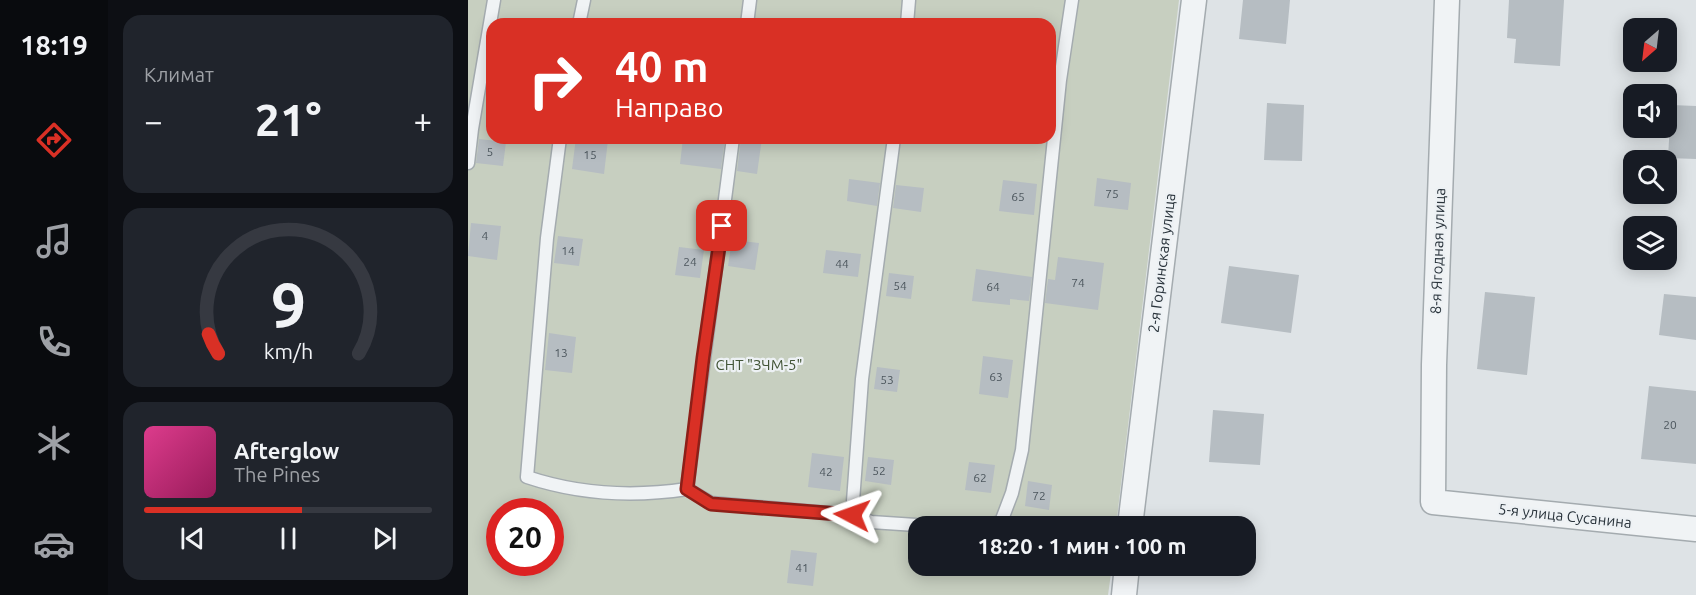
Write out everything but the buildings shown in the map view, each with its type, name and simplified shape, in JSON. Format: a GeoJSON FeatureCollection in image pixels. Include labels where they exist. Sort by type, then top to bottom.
{"type":"FeatureCollection","features":[{"type":"Feature","properties":{"kind":"street","name":"2-я Горинская улица"},"geometry":{"type":"LineString","coordinates":[[1131,516],[1194,0]]}},
{"type":"Feature","properties":{"kind":"street","name":"8-я Ягодная улица"},"geometry":{"type":"LineString","coordinates":[[1433,502],[1434,365],[1448,0]]}},
{"type":"Feature","properties":{"kind":"street","name":"5-я улица Сусанина"},"geometry":{"type":"LineString","coordinates":[[1433,502],[1696,529]]}},
{"type":"Feature","properties":{"kind":"street"},"geometry":{"type":"LineString","coordinates":[[1124,595],[1125,576]]}},
{"type":"Feature","properties":{"kind":"lane"},"geometry":{"type":"LineString","coordinates":[[491,18],[494,0]]}},
{"type":"Feature","properties":{"kind":"lane"},"geometry":{"type":"LineString","coordinates":[[580,18],[584,0]]}},
{"type":"Feature","properties":{"kind":"lane"},"geometry":{"type":"LineString","coordinates":[[748,18],[750,0]]}},
{"type":"Feature","properties":{"kind":"lane"},"geometry":{"type":"LineString","coordinates":[[908,18],[909,0]]}},
{"type":"Feature","properties":{"kind":"lane"},"geometry":{"type":"LineString","coordinates":[[1056,124],[1072,0]]}},
{"type":"Feature","properties":{"kind":"lane"},"geometry":{"type":"LineString","coordinates":[[468,163],[486,47]]}},
{"type":"Feature","properties":{"kind":"lane"},"geometry":{"type":"LineString","coordinates":[[559,144],[548,238],[527,477],[552,485],[588,491],[662,492],[687,489],[711,504],[852,515],[871,522],[908,524]]}},
{"type":"Feature","properties":{"kind":"lane"},"geometry":{"type":"LineString","coordinates":[[687,489],[732,144]]}},
{"type":"Feature","properties":{"kind":"lane"},"geometry":{"type":"LineString","coordinates":[[852,515],[862,379],[893,144]]}},
{"type":"Feature","properties":{"kind":"lane"},"geometry":{"type":"LineString","coordinates":[[1003,516],[1012,493],[1022,450],[1054,144]]}},
{"type":"Feature","properties":{"kind":"green space","name":"СНТ \"ЗЧМ-5\""},"geometry":{"type":"Polygon","coordinates":[[[468,0],[1179,0],[1117,516],[908,516],[908,576],[1111,576],[1108,595],[468,595],[468,0]]]}},
{"type":"Feature","properties":{"kind":"route"},"geometry":{"type":"LineString","coordinates":[[722,226],[687,489],[711,504],[852,515]]}}]}
